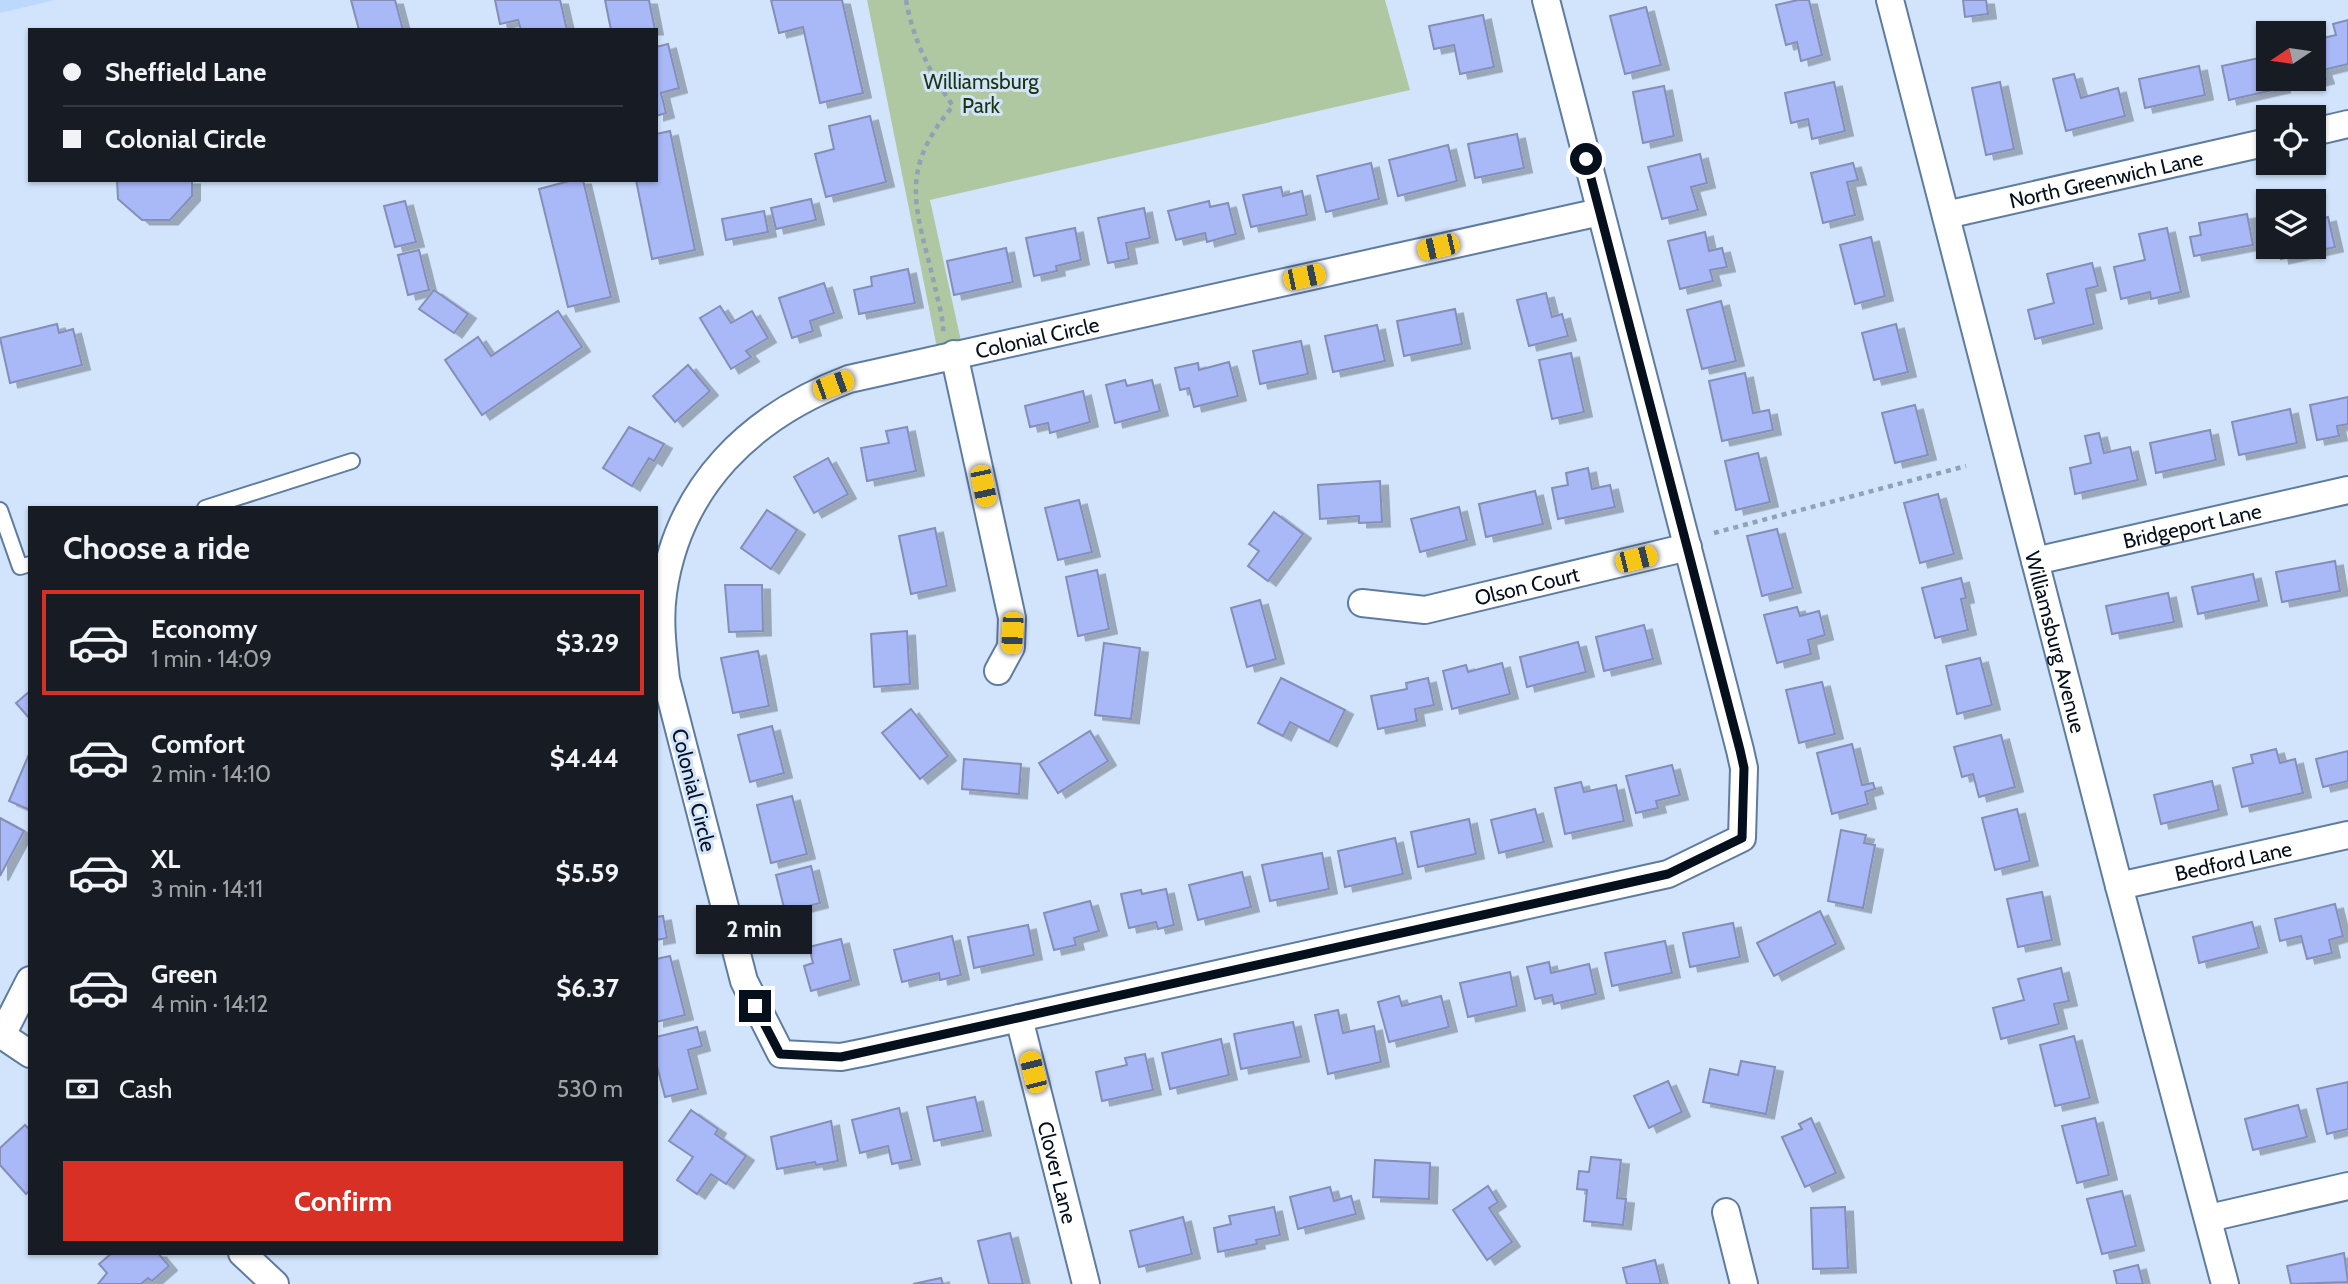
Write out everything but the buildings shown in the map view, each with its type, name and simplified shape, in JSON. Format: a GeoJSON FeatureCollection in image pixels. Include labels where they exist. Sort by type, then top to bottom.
{"type":"FeatureCollection","features":[{"type":"Feature","properties":{"kind":"street"},"geometry":{"type":"LineString","coordinates":[[1546,0],[1688,547]]}},
{"type":"Feature","properties":{"kind":"street","name":"Williamsburg Avenue"},"geometry":{"type":"LineString","coordinates":[[1890,0],[2225,1284]]}},
{"type":"Feature","properties":{"kind":"street"},"geometry":{"type":"LineString","coordinates":[[2326,129],[2348,124]]}},
{"type":"Feature","properties":{"kind":"street","name":"North Greenwich Lane"},"geometry":{"type":"LineString","coordinates":[[1946,215],[2256,145]]}},
{"type":"Feature","properties":{"kind":"street","name":"Colonial Circle"},"geometry":{"type":"LineString","coordinates":[[1600,212],[849,379],[783,408],[723,459],[683,523],[670,560],[663,594],[661,629],[666,679],[744,981],[780,1054],[841,1057],[1668,874],[1742,838],[1744,768],[1688,547]]}},
{"type":"Feature","properties":{"kind":"street"},"geometry":{"type":"LineString","coordinates":[[951,355],[1012,618],[1011,647],[998,671]]}},
{"type":"Feature","properties":{"kind":"street","name":"Bridgeport Lane"},"geometry":{"type":"LineString","coordinates":[[2035,561],[2348,490]]}},
{"type":"Feature","properties":{"kind":"street","name":"Olson Court"},"geometry":{"type":"LineString","coordinates":[[1362,603],[1425,610],[1688,547]]}},
{"type":"Feature","properties":{"kind":"street","name":"Bedford Lane"},"geometry":{"type":"LineString","coordinates":[[2119,886],[2348,835]]}},
{"type":"Feature","properties":{"kind":"street"},"geometry":{"type":"LineString","coordinates":[[28,983],[1,1035],[28,1053]]}},
{"type":"Feature","properties":{"kind":"street","name":"Clover Lane"},"geometry":{"type":"LineString","coordinates":[[1019,1018],[1086,1284]]}},
{"type":"Feature","properties":{"kind":"street"},"geometry":{"type":"LineString","coordinates":[[2209,1218],[2348,1186]]}},
{"type":"Feature","properties":{"kind":"street"},"geometry":{"type":"LineString","coordinates":[[1726,1213],[1744,1284]]}},
{"type":"Feature","properties":{"kind":"street"},"geometry":{"type":"LineString","coordinates":[[244,1255],[275,1284]]}},
{"type":"Feature","properties":{"kind":"lane"},"geometry":{"type":"LineString","coordinates":[[211,506],[352,461]]}},
{"type":"Feature","properties":{"kind":"lane"},"geometry":{"type":"LineString","coordinates":[[0,510],[20,567],[28,565]]}},
{"type":"Feature","properties":{"kind":"path"},"geometry":{"type":"LineString","coordinates":[[906,0],[909,21],[929,72],[953,106],[930,133],[914,179],[916,207],[951,355]]}},
{"type":"Feature","properties":{"kind":"path"},"geometry":{"type":"LineString","coordinates":[[1714,533],[1966,467]]}},
{"type":"Feature","properties":{"kind":"shaded area"},"geometry":{"type":"Polygon","coordinates":[[[0,0],[55,0],[0,13],[0,0]]]}},
{"type":"Feature","properties":{"kind":"green space","name":"Williamsburg Park"},"geometry":{"type":"Polygon","coordinates":[[[867,0],[1385,0],[1410,90],[930,200],[961,341],[937,348],[867,0]]]}},
{"type":"Feature","properties":{"kind":"route"},"geometry":{"type":"LineString","coordinates":[[755,1006],[780,1054],[841,1057],[1668,874],[1742,838],[1744,768],[1740,750],[1586,159]]}}]}
